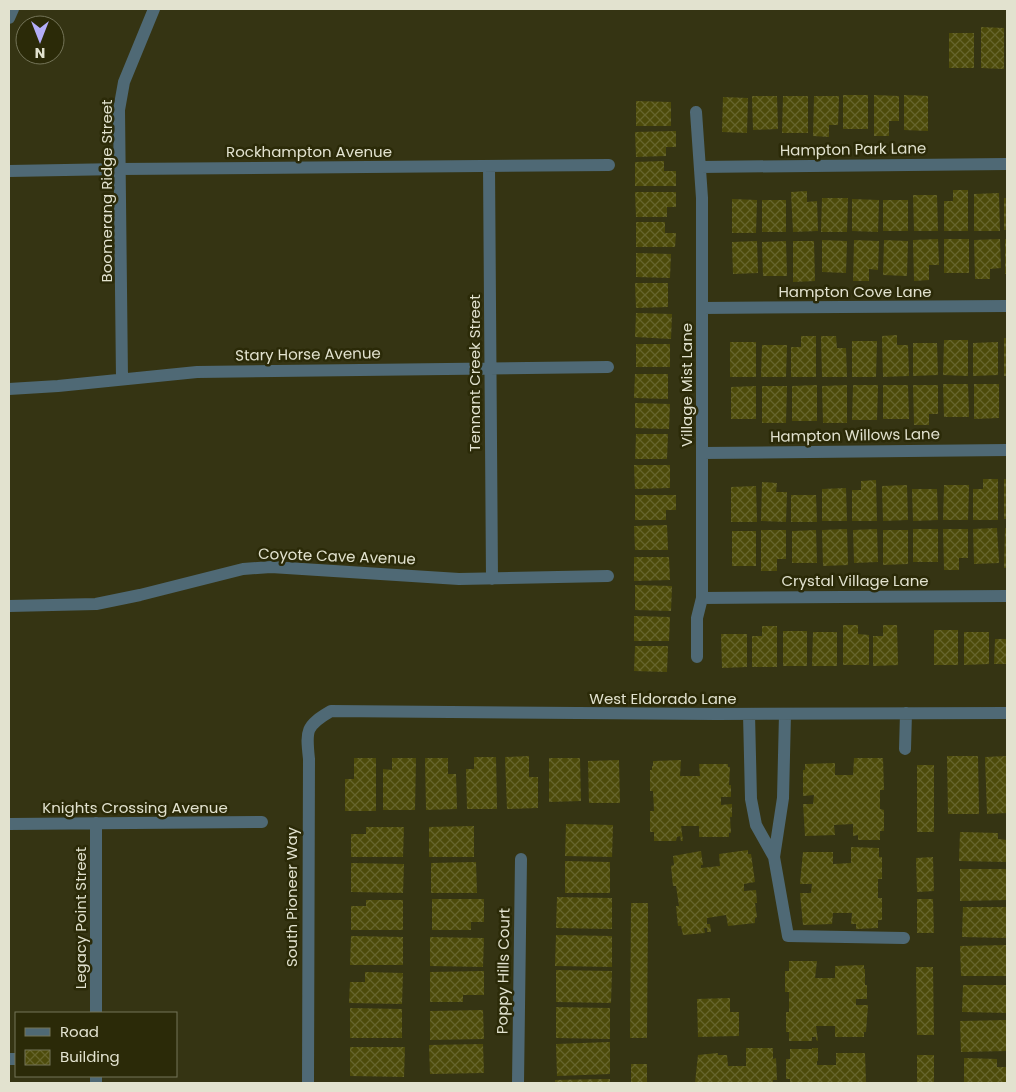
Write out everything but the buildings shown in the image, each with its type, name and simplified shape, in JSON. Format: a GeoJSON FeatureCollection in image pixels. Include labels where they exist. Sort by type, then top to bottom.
{"type":"FeatureCollection","features":[{"type":"Feature","properties":{"kind":"street"},"geometry":{"type":"LineString","coordinates":[[9,18],[13,9]]}},
{"type":"Feature","properties":{"kind":"street","name":"Boomerang Ridge Street"},"geometry":{"type":"LineString","coordinates":[[122,379],[119,110],[124,82],[154,9]]}},
{"type":"Feature","properties":{"kind":"street","name":"Village Mist Lane"},"geometry":{"type":"LineString","coordinates":[[696,112],[702,198],[702,598],[697,618],[697,657]]}},
{"type":"Feature","properties":{"kind":"street","name":"Hampton Park Lane"},"geometry":{"type":"LineString","coordinates":[[700,167],[1007,164]]}},
{"type":"Feature","properties":{"kind":"street","name":"Rockhampton Avenue"},"geometry":{"type":"LineString","coordinates":[[9,171],[609,165]]}},
{"type":"Feature","properties":{"kind":"street","name":"Tennant Creek Street"},"geometry":{"type":"LineString","coordinates":[[489,166],[492,579]]}},
{"type":"Feature","properties":{"kind":"street","name":"Hampton Cove Lane"},"geometry":{"type":"LineString","coordinates":[[702,308],[1007,306]]}},
{"type":"Feature","properties":{"kind":"street","name":"Stary Horse Avenue"},"geometry":{"type":"LineString","coordinates":[[9,389],[197,372],[608,367]]}},
{"type":"Feature","properties":{"kind":"street","name":"Hampton Willows Lane"},"geometry":{"type":"LineString","coordinates":[[702,453],[1007,450]]}},
{"type":"Feature","properties":{"kind":"street","name":"Coyote Cave Avenue"},"geometry":{"type":"LineString","coordinates":[[9,606],[96,604],[140,596],[243,569],[271,567],[459,579],[608,576]]}},
{"type":"Feature","properties":{"kind":"street","name":"Crystal Village Lane"},"geometry":{"type":"LineString","coordinates":[[702,598],[1007,596]]}},
{"type":"Feature","properties":{"kind":"street","name":"West Eldorado Lane"},"geometry":{"type":"LineString","coordinates":[[321,717],[331,711],[749,714],[1007,713]]}},
{"type":"Feature","properties":{"kind":"street"},"geometry":{"type":"LineString","coordinates":[[905,749],[906,713]]}},
{"type":"Feature","properties":{"kind":"street"},"geometry":{"type":"LineString","coordinates":[[749,714],[751,799],[756,825],[774,857]]}},
{"type":"Feature","properties":{"kind":"street"},"geometry":{"type":"LineString","coordinates":[[785,714],[783,798],[774,857],[788,936],[904,938]]}},
{"type":"Feature","properties":{"kind":"street","name":"South Pioneer Way"},"geometry":{"type":"LineString","coordinates":[[308,1083],[309,759],[306,738],[310,726],[321,717]]}},
{"type":"Feature","properties":{"kind":"street","name":"Knights Crossing Avenue"},"geometry":{"type":"LineString","coordinates":[[9,824],[262,822]]}},
{"type":"Feature","properties":{"kind":"street","name":"Legacy Point Street"},"geometry":{"type":"LineString","coordinates":[[96,823],[96,1012]]}},
{"type":"Feature","properties":{"kind":"street","name":"Poppy Hills Court"},"geometry":{"type":"LineString","coordinates":[[518,1083],[520,859]]}}]}
